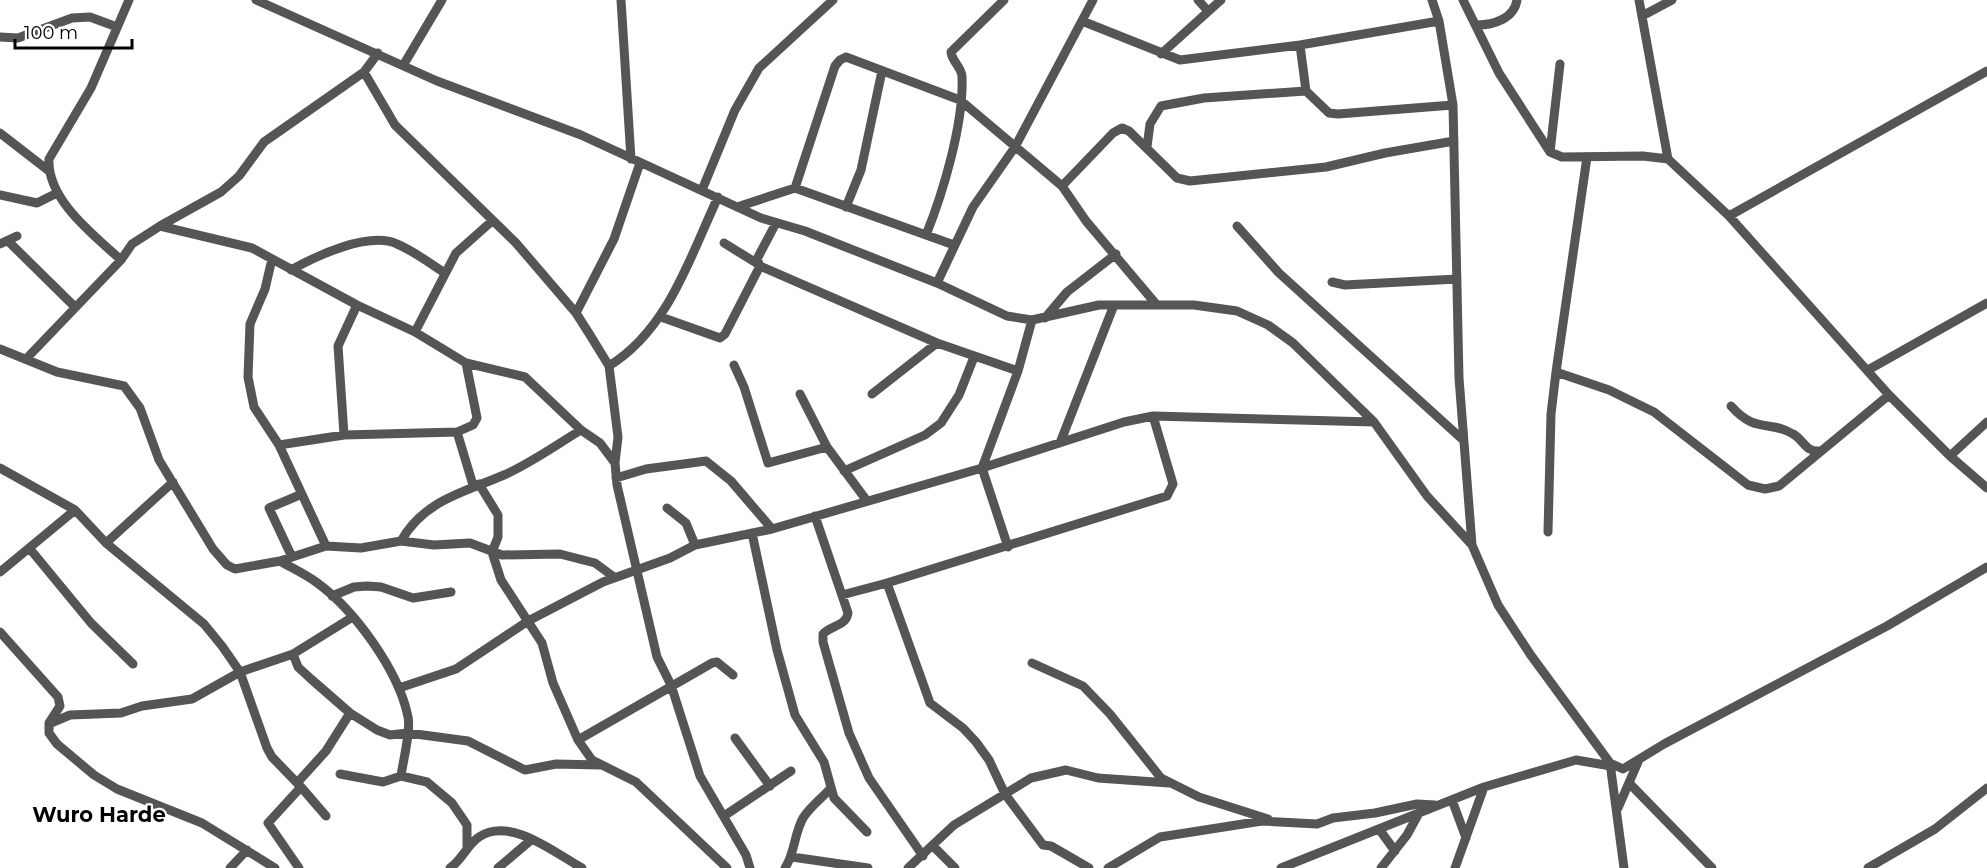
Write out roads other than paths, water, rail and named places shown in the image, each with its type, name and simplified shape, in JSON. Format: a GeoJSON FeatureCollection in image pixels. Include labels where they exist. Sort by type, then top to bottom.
{"type":"FeatureCollection","features":[{"type":"Feature","properties":{"kind":"street"},"geometry":{"type":"LineString","coordinates":[[121,260],[98,239],[57,193],[49,171],[49,159],[91,88],[129,0]]}},
{"type":"Feature","properties":{"kind":"street"},"geometry":{"type":"LineString","coordinates":[[256,0],[404,64],[437,81],[581,135],[737,207],[937,283],[1007,316],[1032,320],[1099,305],[1194,304],[1237,311],[1268,325],[1293,343],[1374,422],[1427,496],[1472,545]]}},
{"type":"Feature","properties":{"kind":"street"},"geometry":{"type":"LineString","coordinates":[[404,64],[442,0]]}},
{"type":"Feature","properties":{"kind":"street"},"geometry":{"type":"LineString","coordinates":[[621,0],[631,159]]}},
{"type":"Feature","properties":{"kind":"street"},"geometry":{"type":"LineString","coordinates":[[702,190],[735,110],[759,68],[833,0]]}},
{"type":"Feature","properties":{"kind":"street"},"geometry":{"type":"LineString","coordinates":[[926,235],[942,197],[960,100],[962,75],[951,52],[1004,0]]}},
{"type":"Feature","properties":{"kind":"street"},"geometry":{"type":"LineString","coordinates":[[937,283],[973,207],[1015,147],[1093,0]]}},
{"type":"Feature","properties":{"kind":"street"},"geometry":{"type":"LineString","coordinates":[[1198,0],[1208,11]]}},
{"type":"Feature","properties":{"kind":"street"},"geometry":{"type":"LineString","coordinates":[[1161,54],[1221,0]]}},
{"type":"Feature","properties":{"kind":"street"},"geometry":{"type":"LineString","coordinates":[[1432,0],[1439,21],[1453,105],[1462,439],[1472,545],[1498,604],[1530,654],[1610,765],[1624,868]]}},
{"type":"Feature","properties":{"kind":"street"},"geometry":{"type":"LineString","coordinates":[[1463,0],[1499,73],[1550,152],[1562,158],[1643,156],[1668,159],[1729,216],[1889,395],[1950,456],[1987,488]]}},
{"type":"Feature","properties":{"kind":"street"},"geometry":{"type":"LineString","coordinates":[[1477,25],[1492,25],[1505,18],[1516,7],[1517,0]]}},
{"type":"Feature","properties":{"kind":"street"},"geometry":{"type":"LineString","coordinates":[[1639,0],[1668,159]]}},
{"type":"Feature","properties":{"kind":"street"},"geometry":{"type":"LineString","coordinates":[[1642,16],[1672,0]]}},
{"type":"Feature","properties":{"kind":"street"},"geometry":{"type":"LineString","coordinates":[[0,37],[18,38],[72,18],[90,16],[117,27]]}},
{"type":"Feature","properties":{"kind":"street"},"geometry":{"type":"LineString","coordinates":[[1082,21],[1180,60],[1300,45],[1439,21]]}},
{"type":"Feature","properties":{"kind":"street"},"geometry":{"type":"LineString","coordinates":[[1300,45],[1306,91],[1329,113],[1453,105]]}},
{"type":"Feature","properties":{"kind":"street"},"geometry":{"type":"LineString","coordinates":[[26,359],[121,260],[132,244],[221,192],[239,176],[264,142],[364,72],[378,54]]}},
{"type":"Feature","properties":{"kind":"street"},"geometry":{"type":"LineString","coordinates":[[795,188],[840,60],[846,57],[960,100],[1062,186],[1086,221],[1116,254],[1155,304]]}},
{"type":"Feature","properties":{"kind":"street"},"geometry":{"type":"LineString","coordinates":[[1550,152],[1560,64]]}},
{"type":"Feature","properties":{"kind":"street"},"geometry":{"type":"LineString","coordinates":[[846,207],[861,170],[882,71]]}},
{"type":"Feature","properties":{"kind":"street"},"geometry":{"type":"LineString","coordinates":[[1729,216],[1987,71]]}},
{"type":"Feature","properties":{"kind":"street"},"geometry":{"type":"LineString","coordinates":[[364,72],[395,125],[516,243],[576,313],[609,366],[618,437],[616,478],[625,527],[657,657],[671,685],[700,776],[724,816],[750,868]]}},
{"type":"Feature","properties":{"kind":"street"},"geometry":{"type":"LineString","coordinates":[[1147,147],[1150,124],[1161,106],[1204,98],[1306,91]]}},
{"type":"Feature","properties":{"kind":"street"},"geometry":{"type":"LineString","coordinates":[[1062,186],[1113,133],[1122,128],[1129,131],[1147,147],[1178,178],[1190,181],[1326,167],[1454,141]]}},
{"type":"Feature","properties":{"kind":"street"},"geometry":{"type":"LineString","coordinates":[[0,133],[49,171]]}},
{"type":"Feature","properties":{"kind":"street"},"geometry":{"type":"LineString","coordinates":[[1548,532],[1551,414],[1587,157]]}},
{"type":"Feature","properties":{"kind":"street"},"geometry":{"type":"LineString","coordinates":[[576,313],[614,239],[640,163]]}},
{"type":"Feature","properties":{"kind":"street"},"geometry":{"type":"LineString","coordinates":[[737,207],[795,188],[954,245]]}},
{"type":"Feature","properties":{"kind":"street"},"geometry":{"type":"LineString","coordinates":[[0,195],[37,203],[57,193]]}},
{"type":"Feature","properties":{"kind":"street"},"geometry":{"type":"LineString","coordinates":[[609,366],[633,349],[661,317],[718,197]]}},
{"type":"Feature","properties":{"kind":"street"},"geometry":{"type":"LineString","coordinates":[[415,332],[456,253],[492,221]]}},
{"type":"Feature","properties":{"kind":"street"},"geometry":{"type":"LineString","coordinates":[[661,317],[720,338],[725,334],[759,265],[757,259],[776,223]]}},
{"type":"Feature","properties":{"kind":"street"},"geometry":{"type":"LineString","coordinates":[[160,226],[252,248],[357,306],[415,332],[466,363],[525,377],[581,430],[600,443],[615,463]]}},
{"type":"Feature","properties":{"kind":"street"},"geometry":{"type":"LineString","coordinates":[[1237,226],[1279,273],[1462,439]]}},
{"type":"Feature","properties":{"kind":"street"},"geometry":{"type":"LineString","coordinates":[[17,236],[4,242],[75,307]]}},
{"type":"Feature","properties":{"kind":"street"},"geometry":{"type":"LineString","coordinates":[[291,270],[326,253],[378,240],[396,243],[445,273]]}},
{"type":"Feature","properties":{"kind":"street"},"geometry":{"type":"LineString","coordinates":[[724,243],[759,265],[937,343],[1018,371]]}},
{"type":"Feature","properties":{"kind":"street"},"geometry":{"type":"LineString","coordinates":[[1044,318],[1067,292],[1116,254]]}},
{"type":"Feature","properties":{"kind":"street"},"geometry":{"type":"LineString","coordinates":[[272,259],[265,289],[250,324],[248,377],[254,406],[279,445],[326,546]]}},
{"type":"Feature","properties":{"kind":"street"},"geometry":{"type":"LineString","coordinates":[[1332,282],[1345,285],[1457,279]]}},
{"type":"Feature","properties":{"kind":"street"},"geometry":{"type":"LineString","coordinates":[[1868,370],[1987,303]]}},
{"type":"Feature","properties":{"kind":"street"},"geometry":{"type":"LineString","coordinates":[[1060,443],[1114,305]]}},
{"type":"Feature","properties":{"kind":"street"},"geometry":{"type":"LineString","coordinates":[[344,435],[338,346],[357,306]]}},
{"type":"Feature","properties":{"kind":"street"},"geometry":{"type":"LineString","coordinates":[[1008,547],[982,468],[1018,371],[1032,320]]}},
{"type":"Feature","properties":{"kind":"street"},"geometry":{"type":"LineString","coordinates":[[872,394],[937,343]]}},
{"type":"Feature","properties":{"kind":"street"},"geometry":{"type":"LineString","coordinates":[[0,349],[57,372],[124,386],[140,408],[159,460],[213,549],[227,565],[235,569],[246,569],[292,558],[326,546],[361,548],[401,542],[434,545],[470,543],[502,555],[560,554],[579,558],[595,563],[614,577]]}},
{"type":"Feature","properties":{"kind":"street"},"geometry":{"type":"LineString","coordinates":[[844,471],[925,435],[941,423],[958,395],[975,357]]}},
{"type":"Feature","properties":{"kind":"street"},"geometry":{"type":"LineString","coordinates":[[279,445],[344,435],[457,432],[472,425],[477,418],[466,363]]}},
{"type":"Feature","properties":{"kind":"street"},"geometry":{"type":"LineString","coordinates":[[734,365],[744,387],[768,463],[826,447]]}},
{"type":"Feature","properties":{"kind":"street"},"geometry":{"type":"LineString","coordinates":[[1556,372],[1609,390],[1654,412],[1748,485],[1765,489],[1779,486],[1793,476],[1819,451],[1889,395]]}},
{"type":"Feature","properties":{"kind":"street"},"geometry":{"type":"LineString","coordinates":[[800,394],[826,447],[867,501]]}},
{"type":"Feature","properties":{"kind":"street"},"geometry":{"type":"LineString","coordinates":[[1731,406],[1749,423],[1794,434],[1808,449],[1819,451]]}},
{"type":"Feature","properties":{"kind":"street"},"geometry":{"type":"LineString","coordinates":[[399,688],[456,669],[528,621],[614,577],[695,545],[772,529],[982,468],[1124,422],[1153,416],[1374,422]]}},
{"type":"Feature","properties":{"kind":"street"},"geometry":{"type":"LineString","coordinates":[[842,595],[888,584],[1167,496],[1173,483],[1153,416]]}},
{"type":"Feature","properties":{"kind":"street"},"geometry":{"type":"LineString","coordinates":[[1950,456],[1987,422]]}},
{"type":"Feature","properties":{"kind":"street"},"geometry":{"type":"LineString","coordinates":[[401,542],[417,519],[435,505],[476,485],[505,475],[581,430]]}},
{"type":"Feature","properties":{"kind":"street"},"geometry":{"type":"LineString","coordinates":[[457,432],[476,485],[498,515],[498,537],[492,552],[501,580],[542,643],[553,683],[578,740],[592,760],[636,782],[727,868]]}},
{"type":"Feature","properties":{"kind":"street"},"geometry":{"type":"LineString","coordinates":[[616,478],[646,469],[706,461],[731,481],[772,529]]}},
{"type":"Feature","properties":{"kind":"street"},"geometry":{"type":"LineString","coordinates":[[0,468],[75,510],[106,543],[204,624],[240,672],[272,758],[326,816]]}},
{"type":"Feature","properties":{"kind":"street"},"geometry":{"type":"LineString","coordinates":[[106,543],[173,482]]}},
{"type":"Feature","properties":{"kind":"street"},"geometry":{"type":"LineString","coordinates":[[292,558],[269,508],[302,494]]}},
{"type":"Feature","properties":{"kind":"street"},"geometry":{"type":"LineString","coordinates":[[667,508],[686,523],[695,545]]}},
{"type":"Feature","properties":{"kind":"street"},"geometry":{"type":"LineString","coordinates":[[0,572],[75,510]]}},
{"type":"Feature","properties":{"kind":"street"},"geometry":{"type":"LineString","coordinates":[[815,516],[848,613],[847,619],[823,634],[823,642],[849,733],[869,778],[923,856]]}},
{"type":"Feature","properties":{"kind":"street"},"geometry":{"type":"LineString","coordinates":[[752,534],[777,650],[795,715],[824,762],[834,798],[867,832]]}},
{"type":"Feature","properties":{"kind":"street"},"geometry":{"type":"LineString","coordinates":[[30,549],[91,623],[133,664]]}},
{"type":"Feature","properties":{"kind":"street"},"geometry":{"type":"LineString","coordinates":[[280,561],[316,582],[332,596],[368,634],[388,664],[409,718],[401,776]]}},
{"type":"Feature","properties":{"kind":"street"},"geometry":{"type":"LineString","coordinates":[[1281,868],[1484,787],[1576,760],[1623,769],[1638,762],[1664,744],[1887,626],[1987,567]]}},
{"type":"Feature","properties":{"kind":"street"},"geometry":{"type":"LineString","coordinates":[[888,584],[930,703],[963,728],[976,742],[1005,794],[1043,845],[1051,846],[1089,868]]}},
{"type":"Feature","properties":{"kind":"street"},"geometry":{"type":"LineString","coordinates":[[332,596],[354,587],[367,586],[381,587],[413,598],[451,592]]}},
{"type":"Feature","properties":{"kind":"street"},"geometry":{"type":"LineString","coordinates":[[49,723],[70,715],[120,713],[170,701],[182,702],[192,699],[240,672],[293,654],[351,618]]}},
{"type":"Feature","properties":{"kind":"street"},"geometry":{"type":"LineString","coordinates":[[0,632],[58,697],[60,706],[49,723],[49,733],[57,744],[94,775],[117,789],[202,823],[275,868]]}},
{"type":"Feature","properties":{"kind":"street"},"geometry":{"type":"LineString","coordinates":[[293,654],[294,661],[304,673],[350,713],[383,732],[468,741],[525,770],[556,764],[602,765]]}},
{"type":"Feature","properties":{"kind":"street"},"geometry":{"type":"LineString","coordinates":[[578,740],[671,685],[717,662],[733,675]]}},
{"type":"Feature","properties":{"kind":"street"},"geometry":{"type":"LineString","coordinates":[[1032,663],[1083,686],[1110,714],[1147,764],[1169,783],[1199,797],[1276,822]]}},
{"type":"Feature","properties":{"kind":"street"},"geometry":{"type":"LineString","coordinates":[[299,868],[267,824],[326,751],[350,713]]}},
{"type":"Feature","properties":{"kind":"street"},"geometry":{"type":"LineString","coordinates":[[735,738],[770,786]]}},
{"type":"Feature","properties":{"kind":"street"},"geometry":{"type":"LineString","coordinates":[[1617,810],[1638,762]]}},
{"type":"Feature","properties":{"kind":"street"},"geometry":{"type":"LineString","coordinates":[[898,868],[909,867],[954,825],[1031,778],[1066,770],[1098,778],[1169,783]]}},
{"type":"Feature","properties":{"kind":"street"},"geometry":{"type":"LineString","coordinates":[[724,816],[791,771]]}},
{"type":"Feature","properties":{"kind":"street"},"geometry":{"type":"LineString","coordinates":[[340,774],[383,782],[401,776],[427,782],[452,803],[467,825],[467,848]]}},
{"type":"Feature","properties":{"kind":"street"},"geometry":{"type":"LineString","coordinates":[[1629,783],[1712,868]]}},
{"type":"Feature","properties":{"kind":"street"},"geometry":{"type":"LineString","coordinates":[[1455,868],[1484,787]]}},
{"type":"Feature","properties":{"kind":"street"},"geometry":{"type":"LineString","coordinates":[[1868,868],[1935,829],[1987,788]]}},
{"type":"Feature","properties":{"kind":"street"},"geometry":{"type":"LineString","coordinates":[[785,868],[792,858],[794,840],[804,817],[830,789]]}},
{"type":"Feature","properties":{"kind":"street"},"geometry":{"type":"LineString","coordinates":[[1452,800],[1466,838]]}},
{"type":"Feature","properties":{"kind":"street"},"geometry":{"type":"LineString","coordinates":[[1108,868],[1160,837],[1232,825],[1276,822],[1317,824],[1334,818],[1375,813],[1417,804],[1438,806]]}},
{"type":"Feature","properties":{"kind":"street"},"geometry":{"type":"LineString","coordinates":[[1381,868],[1395,851],[1419,813]]}},
{"type":"Feature","properties":{"kind":"street"},"geometry":{"type":"LineString","coordinates":[[1379,829],[1395,851]]}},
{"type":"Feature","properties":{"kind":"street"},"geometry":{"type":"LineString","coordinates":[[450,868],[480,836],[495,831],[517,832],[582,868]]}},
{"type":"Feature","properties":{"kind":"street"},"geometry":{"type":"LineString","coordinates":[[498,868],[531,840]]}},
{"type":"Feature","properties":{"kind":"street"},"geometry":{"type":"LineString","coordinates":[[933,846],[955,868]]}},
{"type":"Feature","properties":{"kind":"street"},"geometry":{"type":"LineString","coordinates":[[230,868],[247,850]]}},
{"type":"Feature","properties":{"kind":"street"},"geometry":{"type":"LineString","coordinates":[[792,858],[868,868]]}},
{"type":"Feature","properties":{"kind":"district","name":"Wuro Harde"},"geometry":{"type":"Point","coordinates":[99,815]}}]}
